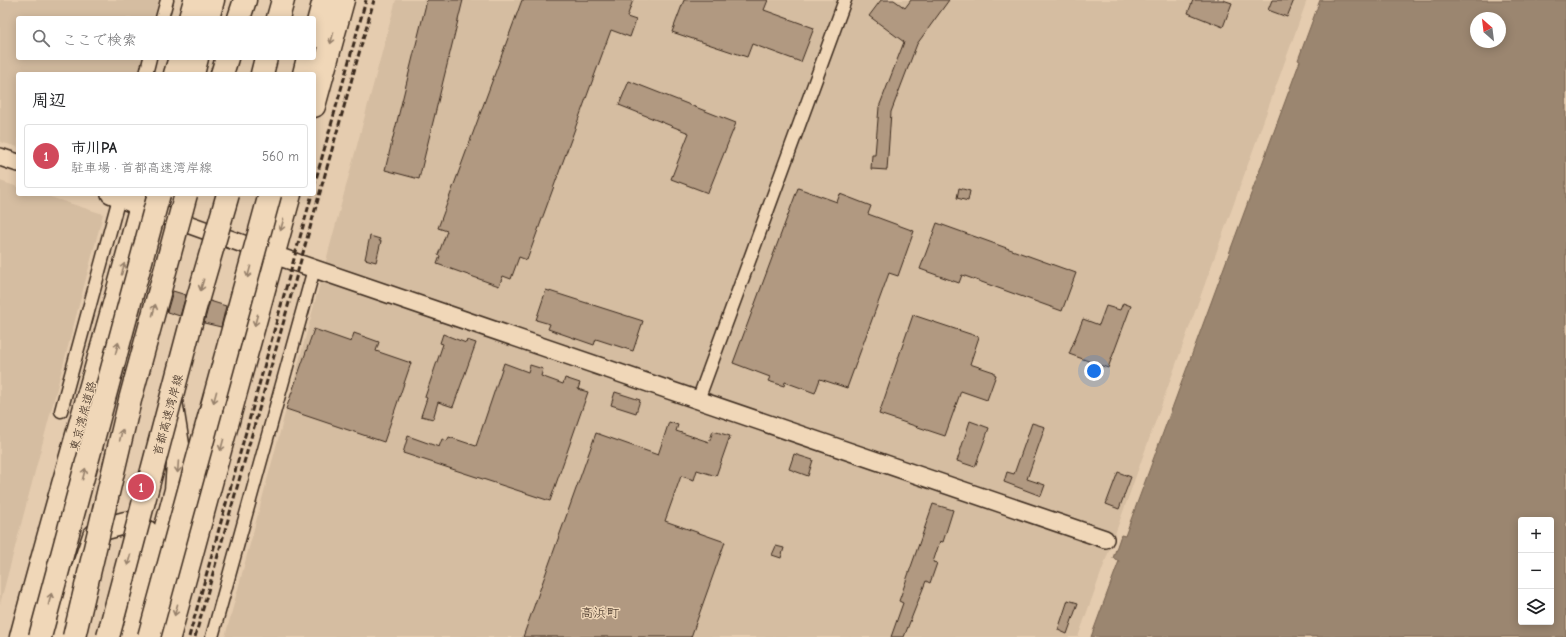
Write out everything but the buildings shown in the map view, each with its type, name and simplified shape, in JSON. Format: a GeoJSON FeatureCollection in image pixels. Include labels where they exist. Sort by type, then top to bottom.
{"type":"FeatureCollection","features":[{"type":"Feature","properties":{"kind":"highway"},"geometry":{"type":"LineString","coordinates":[[191,16],[195,0]]}},
{"type":"Feature","properties":{"kind":"highway"},"geometry":{"type":"LineString","coordinates":[[209,16],[214,0]]}},
{"type":"Feature","properties":{"kind":"highway"},"geometry":{"type":"LineString","coordinates":[[240,16],[245,0]]}},
{"type":"Feature","properties":{"kind":"highway"},"geometry":{"type":"LineString","coordinates":[[279,16],[283,0]]}},
{"type":"Feature","properties":{"kind":"highway"},"geometry":{"type":"LineString","coordinates":[[316,29],[324,0]]}},
{"type":"Feature","properties":{"kind":"highway"},"geometry":{"type":"LineString","coordinates":[[316,99],[343,0]]}},
{"type":"Feature","properties":{"kind":"highway"},"geometry":{"type":"LineString","coordinates":[[176,72],[179,60]]}},
{"type":"Feature","properties":{"kind":"highway"},"geometry":{"type":"LineString","coordinates":[[194,72],[196,60]]}},
{"type":"Feature","properties":{"kind":"highway"},"geometry":{"type":"LineString","coordinates":[[223,72],[226,60]]}},
{"type":"Feature","properties":{"kind":"highway"},"geometry":{"type":"LineString","coordinates":[[262,72],[266,60]]}},
{"type":"Feature","properties":{"kind":"highway"},"geometry":{"type":"LineString","coordinates":[[304,72],[308,60]]}},
{"type":"Feature","properties":{"kind":"highway","name":"東京湾岸道路"},"geometry":{"type":"LineString","coordinates":[[40,637],[158,196]]}},
{"type":"Feature","properties":{"kind":"highway"},"geometry":{"type":"LineString","coordinates":[[74,637],[130,400],[185,196]]}},
{"type":"Feature","properties":{"kind":"highway","name":"首都高速湾岸線"},"geometry":{"type":"LineString","coordinates":[[108,637],[195,308],[227,196]]}},
{"type":"Feature","properties":{"kind":"highway"},"geometry":{"type":"LineString","coordinates":[[149,637],[269,196]]}},
{"type":"Feature","properties":{"kind":"highway"},"geometry":{"type":"LineString","coordinates":[[169,637],[289,196]]}},
{"type":"Feature","properties":{"kind":"highway","name":"東京湾岸道路"},"geometry":{"type":"LineString","coordinates":[[21,637],[47,536],[72,455],[142,200]]}},
{"type":"Feature","properties":{"kind":"highway"},"geometry":{"type":"LineString","coordinates":[[137,637],[176,490],[179,451],[171,401]]}},
{"type":"Feature","properties":{"kind":"highway"},"geometry":{"type":"LineString","coordinates":[[58,637],[66,607],[76,588],[94,536],[103,529],[125,523],[137,526],[146,531],[151,538],[151,548],[147,565],[127,637]]}},
{"type":"Feature","properties":{"kind":"street"},"geometry":{"type":"LineString","coordinates":[[162,16],[166,0]]}},
{"type":"Feature","properties":{"kind":"street"},"geometry":{"type":"LineString","coordinates":[[698,400],[845,0]]}},
{"type":"Feature","properties":{"kind":"street"},"geometry":{"type":"LineString","coordinates":[[146,72],[150,60]]}},
{"type":"Feature","properties":{"kind":"street"},"geometry":{"type":"LineString","coordinates":[[0,157],[16,162]]}},
{"type":"Feature","properties":{"kind":"street"},"geometry":{"type":"LineString","coordinates":[[61,411],[114,196],[142,200],[274,255],[1105,539]]}},
{"type":"Feature","properties":{"kind":"street"},"geometry":{"type":"LineString","coordinates":[[212,637],[314,269]]}},
{"type":"Feature","properties":{"kind":"shaded area"},"geometry":{"type":"Polygon","coordinates":[[[0,0],[159,0],[155,16],[16,16],[16,60],[143,60],[140,72],[16,72],[16,146],[0,142],[0,0]]]}},
{"type":"Feature","properties":{"kind":"shaded area"},"geometry":{"type":"Polygon","coordinates":[[[396,0],[1307,0],[1078,637],[225,637],[396,0]]]}},
{"type":"Feature","properties":{"kind":"shaded area"},"geometry":{"type":"Polygon","coordinates":[[[1320,0],[1566,0],[1566,637],[1091,637],[1119,561],[1113,558],[1121,535],[1125,536],[1300,61],[1298,60],[1320,0]]]}},
{"type":"Feature","properties":{"kind":"shaded area"},"geometry":{"type":"Polygon","coordinates":[[[0,181],[16,186],[16,196],[47,196],[103,214],[0,604],[0,181]]]}},
{"type":"Feature","properties":{"kind":"railway"},"geometry":{"type":"LineString","coordinates":[[316,179],[366,0]]}},
{"type":"Feature","properties":{"kind":"railway"},"geometry":{"type":"LineString","coordinates":[[195,637],[374,0]]}},
{"type":"Feature","properties":{"kind":"railway"},"geometry":{"type":"LineString","coordinates":[[189,637],[311,196]]}},
{"type":"Feature","properties":{"kind":"place","name":"市川PA"},"geometry":{"type":"Point","coordinates":[141,487]}},
{"type":"Feature","properties":{"kind":"district","name":"高浜町"},"geometry":{"type":"Point","coordinates":[600,612]}}]}
